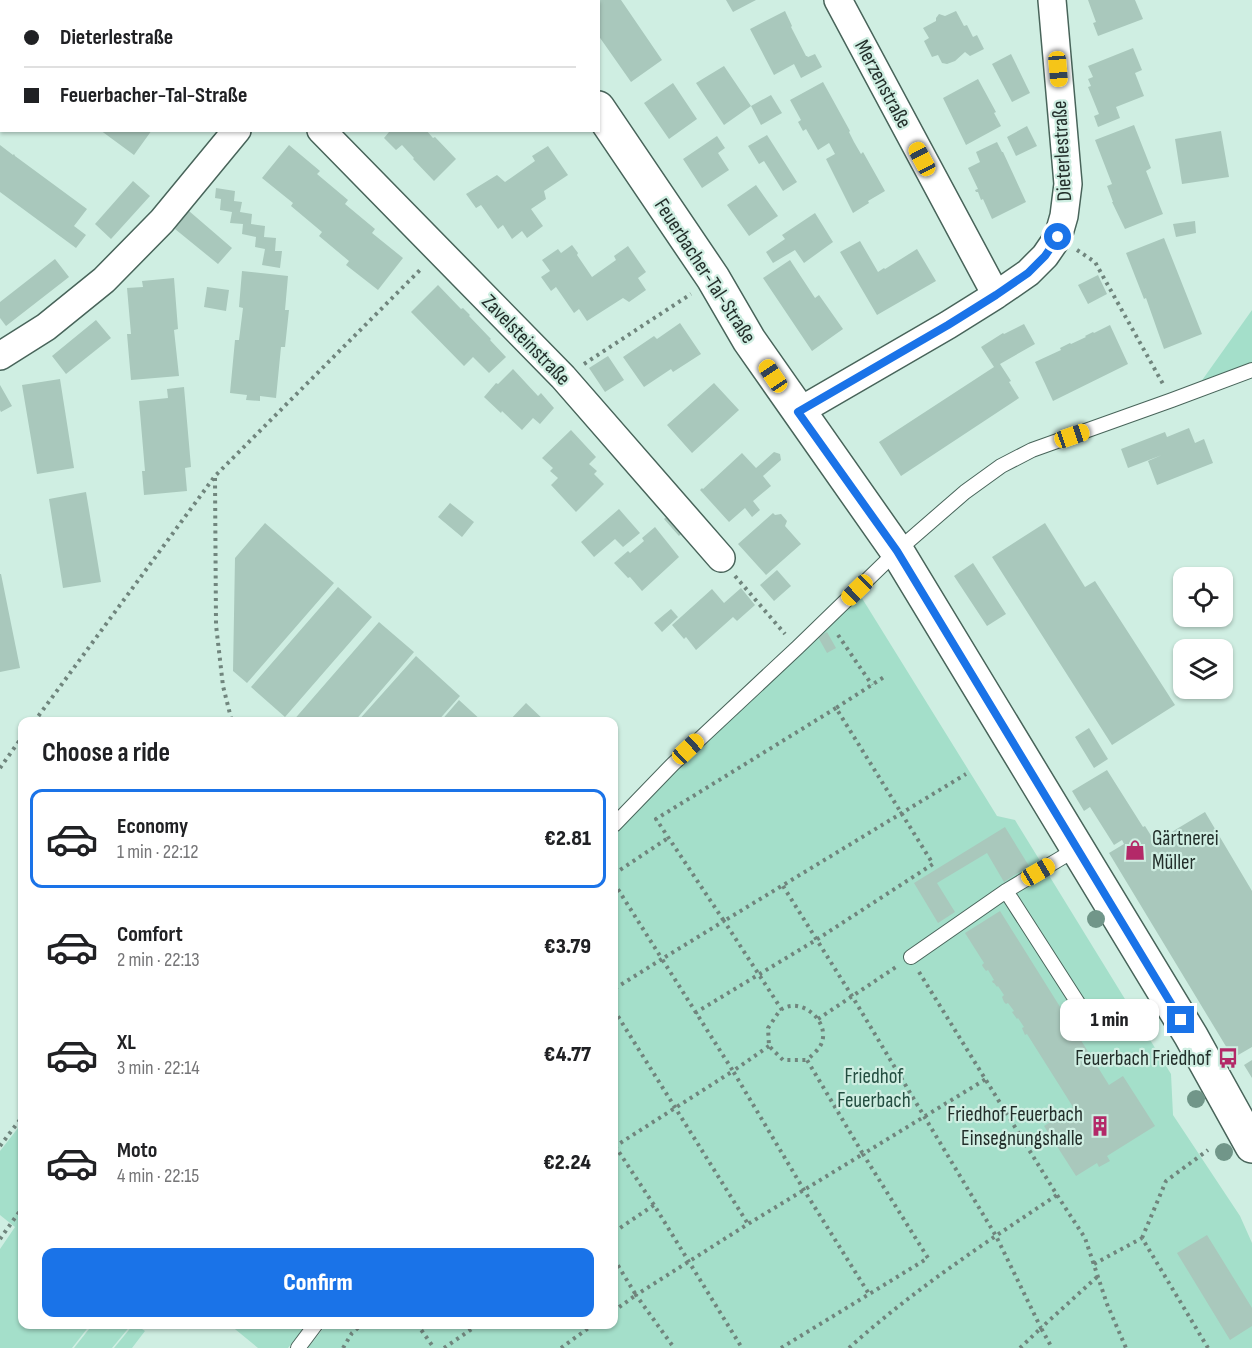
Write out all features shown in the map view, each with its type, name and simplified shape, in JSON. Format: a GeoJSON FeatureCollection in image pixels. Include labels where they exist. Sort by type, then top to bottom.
{"type":"FeatureCollection","features":[{"type":"Feature","properties":{"kind":"main road","name":"Feuerbacher-Tal-Straße"},"geometry":{"type":"LineString","coordinates":[[600,111],[713,278],[748,340],[897,551],[1191,1036],[1252,1146]]}},
{"type":"Feature","properties":{"kind":"street","name":"Merzenstraße"},"geometry":{"type":"LineString","coordinates":[[838,0],[996,295]]}},
{"type":"Feature","properties":{"kind":"street","name":"Dieterlestraße"},"geometry":{"type":"LineString","coordinates":[[798,412],[996,295],[1028,273],[1045,256],[1058,237],[1064,216],[1068,184],[1052,0]]}},
{"type":"Feature","properties":{"kind":"street"},"geometry":{"type":"LineString","coordinates":[[0,356],[46,327],[104,280],[162,221],[235,132]]}},
{"type":"Feature","properties":{"kind":"street","name":"Zavelsteinstraße"},"geometry":{"type":"LineString","coordinates":[[323,132],[564,377],[721,558]]}},
{"type":"Feature","properties":{"kind":"lane"},"geometry":{"type":"LineString","coordinates":[[618,821],[673,764],[798,648],[897,551],[965,492],[1001,466],[1032,450],[1252,370]]}},
{"type":"Feature","properties":{"kind":"lane"},"geometry":{"type":"LineString","coordinates":[[911,957],[1006,891],[1078,848]]}},
{"type":"Feature","properties":{"kind":"lane"},"geometry":{"type":"LineString","coordinates":[[1006,891],[1078,1003]]}},
{"type":"Feature","properties":{"kind":"lane"},"geometry":{"type":"LineString","coordinates":[[298,1348],[312,1329]]}},
{"type":"Feature","properties":{"kind":"path"},"geometry":{"type":"LineString","coordinates":[[1058,237],[1095,262],[1172,400]]}},
{"type":"Feature","properties":{"kind":"path"},"geometry":{"type":"LineString","coordinates":[[38,717],[215,476],[439,251]]}},
{"type":"Feature","properties":{"kind":"path"},"geometry":{"type":"LineString","coordinates":[[564,377],[669,309]]}},
{"type":"Feature","properties":{"kind":"path"},"geometry":{"type":"LineString","coordinates":[[215,476],[216,625],[223,686],[231,717]]}},
{"type":"Feature","properties":{"kind":"path"},"geometry":{"type":"LineString","coordinates":[[721,558],[798,648]]}},
{"type":"Feature","properties":{"kind":"path"},"geometry":{"type":"LineString","coordinates":[[844,644],[872,685]]}},
{"type":"Feature","properties":{"kind":"path"},"geometry":{"type":"LineString","coordinates":[[782,1010],[656,819],[884,677]]}},
{"type":"Feature","properties":{"kind":"path"},"geometry":{"type":"LineString","coordinates":[[695,1013],[816,940],[933,864],[836,708]]}},
{"type":"Feature","properties":{"kind":"path"},"geometry":{"type":"LineString","coordinates":[[0,768],[18,743]]}},
{"type":"Feature","properties":{"kind":"path"},"geometry":{"type":"LineString","coordinates":[[618,986],[966,774]]}},
{"type":"Feature","properties":{"kind":"path"},"geometry":{"type":"LineString","coordinates":[[618,871],[669,838]]}},
{"type":"Feature","properties":{"kind":"path"},"geometry":{"type":"LineString","coordinates":[[783,885],[996,1236],[1052,1348]]}},
{"type":"Feature","properties":{"kind":"path"},"geometry":{"type":"LineString","coordinates":[[618,889],[733,1071],[869,1294]]}},
{"type":"Feature","properties":{"kind":"path"},"geometry":{"type":"LineString","coordinates":[[818,1019],[911,957],[1085,1238],[1107,1304],[1126,1348]]}},
{"type":"Feature","properties":{"kind":"path"},"geometry":{"type":"LineString","coordinates":[[798,1006],[816,1015],[824,1031],[822,1044],[807,1060],[783,1060],[769,1046],[768,1028],[782,1010],[798,1006]]}},
{"type":"Feature","properties":{"kind":"path"},"geometry":{"type":"LineString","coordinates":[[618,1016],[748,1224]]}},
{"type":"Feature","properties":{"kind":"path"},"geometry":{"type":"LineString","coordinates":[[618,1144],[769,1046]]}},
{"type":"Feature","properties":{"kind":"path"},"geometry":{"type":"LineString","coordinates":[[781,1348],[928,1258],[807,1060]]}},
{"type":"Feature","properties":{"kind":"path"},"geometry":{"type":"LineString","coordinates":[[618,1308],[688,1261],[986,1079]]}},
{"type":"Feature","properties":{"kind":"path"},"geometry":{"type":"LineString","coordinates":[[0,1146],[18,1123]]}},
{"type":"Feature","properties":{"kind":"path"},"geometry":{"type":"LineString","coordinates":[[1094,1264],[1142,1238],[1166,1180],[1208,1150]]}},
{"type":"Feature","properties":{"kind":"path"},"geometry":{"type":"LineString","coordinates":[[618,1153],[654,1205],[742,1348]]}},
{"type":"Feature","properties":{"kind":"path"},"geometry":{"type":"LineString","coordinates":[[849,1348],[881,1318],[960,1260],[1057,1195]]}},
{"type":"Feature","properties":{"kind":"path"},"geometry":{"type":"LineString","coordinates":[[618,1229],[654,1205]]}},
{"type":"Feature","properties":{"kind":"path"},"geometry":{"type":"LineString","coordinates":[[0,1239],[18,1214]]}},
{"type":"Feature","properties":{"kind":"path"},"geometry":{"type":"LineString","coordinates":[[1142,1238],[1208,1348]]}},
{"type":"Feature","properties":{"kind":"path"},"geometry":{"type":"LineString","coordinates":[[618,1266],[671,1347]]}},
{"type":"Feature","properties":{"kind":"path"},"geometry":{"type":"LineString","coordinates":[[1020,1348],[1098,1276]]}},
{"type":"Feature","properties":{"kind":"path"},"geometry":{"type":"LineString","coordinates":[[344,1348],[356,1329]]}},
{"type":"Feature","properties":{"kind":"path"},"geometry":{"type":"LineString","coordinates":[[421,1329],[434,1348]]}},
{"type":"Feature","properties":{"kind":"path"},"geometry":{"type":"LineString","coordinates":[[444,1348],[471,1329]]}},
{"type":"Feature","properties":{"kind":"path"},"geometry":{"type":"LineString","coordinates":[[561,1348],[587,1329]]}},
{"type":"Feature","properties":{"kind":"green space"},"geometry":{"type":"Polygon","coordinates":[[[1252,310],[1252,368],[1193,393],[1252,310]]]}},
{"type":"Feature","properties":{"kind":"green space","name":"Friedhof Feuerbach"},"geometry":{"type":"Polygon","coordinates":[[[860,595],[997,816],[1015,820],[1171,1074],[1173,1115],[1240,1216],[1252,1243],[1252,1348],[308,1348],[323,1329],[618,1329],[618,823],[860,595]]]}},
{"type":"Feature","properties":{"kind":"green space"},"geometry":{"type":"Polygon","coordinates":[[[18,1128],[18,1329],[87,1329],[72,1348],[0,1348],[0,1249],[15,1227],[0,1215],[0,1151],[18,1128]]]}},
{"type":"Feature","properties":{"kind":"green space"},"geometry":{"type":"Polygon","coordinates":[[[89,1329],[128,1329],[112,1348],[74,1348],[89,1329]]]}},
{"type":"Feature","properties":{"kind":"green space"},"geometry":{"type":"Polygon","coordinates":[[[130,1329],[145,1331],[132,1348],[114,1348],[130,1329]]]}},
{"type":"Feature","properties":{"kind":"green space"},"geometry":{"type":"Polygon","coordinates":[[[235,1329],[303,1329],[288,1348],[258,1348],[235,1329]]]}},
{"type":"Feature","properties":{"kind":"building"},"geometry":{"type":"Polygon","coordinates":[[[600,0],[621,0],[662,60],[631,82],[600,38],[600,0]]]}},
{"type":"Feature","properties":{"kind":"building"},"geometry":{"type":"Polygon","coordinates":[[[726,0],[756,0],[733,12],[726,0]]]}},
{"type":"Feature","properties":{"kind":"building"},"geometry":{"type":"Polygon","coordinates":[[[1088,0],[1135,0],[1143,19],[1098,36],[1093,23],[1096,22],[1088,0]]]}},
{"type":"Feature","properties":{"kind":"building"},"geometry":{"type":"Polygon","coordinates":[[[785,11],[806,56],[815,54],[822,67],[801,78],[794,64],[774,75],[750,29],[785,11]]]}},
{"type":"Feature","properties":{"kind":"building"},"geometry":{"type":"Polygon","coordinates":[[[956,11],[973,37],[977,35],[984,49],[970,56],[965,52],[955,61],[942,63],[938,55],[932,57],[924,41],[929,38],[923,28],[936,21],[939,14],[945,16],[956,11]]]}},
{"type":"Feature","properties":{"kind":"building"},"geometry":{"type":"Polygon","coordinates":[[[1133,48],[1142,70],[1135,73],[1144,96],[1116,107],[1120,118],[1098,127],[1094,116],[1099,114],[1088,87],[1091,86],[1088,79],[1093,77],[1088,66],[1133,48]]]}},
{"type":"Feature","properties":{"kind":"building"},"geometry":{"type":"Polygon","coordinates":[[[1011,54],[1030,93],[1012,102],[992,64],[1011,54]]]}},
{"type":"Feature","properties":{"kind":"building"},"geometry":{"type":"Polygon","coordinates":[[[724,66],[751,106],[724,125],[696,83],[724,66]]]}},
{"type":"Feature","properties":{"kind":"building"},"geometry":{"type":"Polygon","coordinates":[[[978,79],[1001,126],[966,145],[943,98],[978,79]]]}},
{"type":"Feature","properties":{"kind":"building"},"geometry":{"type":"Polygon","coordinates":[[[823,82],[854,142],[861,154],[863,152],[885,191],[853,213],[826,159],[835,154],[829,143],[818,150],[806,129],[803,131],[798,122],[801,120],[790,100],[823,82]]]}},
{"type":"Feature","properties":{"kind":"building"},"geometry":{"type":"Polygon","coordinates":[[[673,83],[697,119],[669,139],[644,103],[673,83]]]}},
{"type":"Feature","properties":{"kind":"building"},"geometry":{"type":"Polygon","coordinates":[[[771,95],[782,113],[761,125],[751,106],[771,95]]]}},
{"type":"Feature","properties":{"kind":"building"},"geometry":{"type":"Polygon","coordinates":[[[1134,125],[1151,168],[1146,171],[1163,214],[1125,229],[1112,202],[1107,186],[1112,184],[1095,140],[1134,125]]]}},
{"type":"Feature","properties":{"kind":"building"},"geometry":{"type":"Polygon","coordinates":[[[1027,126],[1037,146],[1016,156],[1007,137],[1027,126]]]}},
{"type":"Feature","properties":{"kind":"building"},"geometry":{"type":"Polygon","coordinates":[[[1221,131],[1229,177],[1182,184],[1175,139],[1221,131]]]}},
{"type":"Feature","properties":{"kind":"building"},"geometry":{"type":"Polygon","coordinates":[[[103,132],[151,132],[134,155],[103,132]]]}},
{"type":"Feature","properties":{"kind":"building"},"geometry":{"type":"Polygon","coordinates":[[[389,132],[428,132],[456,159],[434,181],[402,145],[396,150],[384,138],[389,132]]]}},
{"type":"Feature","properties":{"kind":"building"},"geometry":{"type":"Polygon","coordinates":[[[767,135],[797,182],[783,191],[764,161],[759,164],[748,146],[767,135]]]}},
{"type":"Feature","properties":{"kind":"building"},"geometry":{"type":"Polygon","coordinates":[[[717,136],[725,148],[718,153],[729,170],[702,188],[683,159],[717,136]]]}},
{"type":"Feature","properties":{"kind":"building"},"geometry":{"type":"Polygon","coordinates":[[[997,142],[1026,202],[992,219],[983,199],[981,200],[975,190],[978,189],[968,168],[980,162],[976,152],[997,142]]]}},
{"type":"Feature","properties":{"kind":"building"},"geometry":{"type":"Polygon","coordinates":[[[0,145],[87,209],[74,226],[86,235],[76,248],[0,192],[0,145]]]}},
{"type":"Feature","properties":{"kind":"building"},"geometry":{"type":"Polygon","coordinates":[[[289,145],[320,171],[317,174],[348,200],[345,204],[375,229],[372,233],[403,258],[378,290],[346,265],[349,261],[319,236],[322,232],[291,206],[293,203],[262,178],[289,145]]]}},
{"type":"Feature","properties":{"kind":"building"},"geometry":{"type":"Polygon","coordinates":[[[548,146],[568,175],[544,191],[546,199],[531,209],[543,226],[527,238],[522,231],[512,239],[503,225],[498,229],[481,205],[476,208],[466,194],[497,175],[505,182],[535,161],[532,156],[548,146]]]}},
{"type":"Feature","properties":{"kind":"building"},"geometry":{"type":"Polygon","coordinates":[[[133,181],[150,196],[111,239],[95,224],[133,181]]]}},
{"type":"Feature","properties":{"kind":"building"},"geometry":{"type":"Polygon","coordinates":[[[756,185],[778,216],[749,236],[727,205],[756,185]]]}},
{"type":"Feature","properties":{"kind":"building"},"geometry":{"type":"Polygon","coordinates":[[[216,188],[235,191],[234,201],[242,202],[240,212],[252,214],[251,224],[265,226],[264,237],[276,238],[275,251],[282,251],[280,268],[262,265],[265,249],[255,247],[256,237],[242,234],[243,224],[230,223],[232,212],[220,210],[221,199],[215,198],[216,188]]]}},
{"type":"Feature","properties":{"kind":"building"},"geometry":{"type":"Polygon","coordinates":[[[189,211],[232,248],[218,264],[175,229],[189,211]]]}},
{"type":"Feature","properties":{"kind":"building"},"geometry":{"type":"Polygon","coordinates":[[[815,213],[833,242],[804,263],[795,250],[773,263],[766,252],[785,239],[782,235],[815,213]]]}},
{"type":"Feature","properties":{"kind":"building"},"geometry":{"type":"Polygon","coordinates":[[[1195,221],[1196,233],[1176,237],[1173,224],[1195,221]]]}},
{"type":"Feature","properties":{"kind":"building"},"geometry":{"type":"Polygon","coordinates":[[[1164,238],[1202,334],[1164,349],[1146,298],[1144,299],[1126,253],[1164,238]]]}},
{"type":"Feature","properties":{"kind":"building"},"geometry":{"type":"Polygon","coordinates":[[[860,241],[878,272],[917,249],[936,281],[877,315],[840,252],[860,241]]]}},
{"type":"Feature","properties":{"kind":"building"},"geometry":{"type":"Polygon","coordinates":[[[572,245],[592,277],[616,260],[614,256],[628,246],[646,272],[638,278],[646,290],[629,302],[623,298],[587,321],[579,309],[574,313],[556,287],[551,291],[541,277],[550,271],[542,260],[558,249],[561,253],[572,245]]]}},
{"type":"Feature","properties":{"kind":"building"},"geometry":{"type":"Polygon","coordinates":[[[55,259],[69,277],[6,326],[0,318],[0,302],[55,259]]]}},
{"type":"Feature","properties":{"kind":"building"},"geometry":{"type":"Polygon","coordinates":[[[790,260],[815,298],[819,295],[843,329],[812,351],[763,278],[790,260]]]}},
{"type":"Feature","properties":{"kind":"building"},"geometry":{"type":"Polygon","coordinates":[[[242,271],[288,276],[285,310],[289,310],[285,347],[281,347],[276,398],[260,396],[260,401],[246,400],[247,395],[230,393],[235,340],[239,340],[243,308],[239,307],[242,271]]]}},
{"type":"Feature","properties":{"kind":"building"},"geometry":{"type":"Polygon","coordinates":[[[1098,275],[1107,294],[1088,304],[1078,285],[1098,275]]]}},
{"type":"Feature","properties":{"kind":"building"},"geometry":{"type":"Polygon","coordinates":[[[174,278],[178,329],[174,330],[179,376],[131,380],[127,334],[131,334],[127,288],[143,287],[142,281],[174,278]]]}},
{"type":"Feature","properties":{"kind":"building"},"geometry":{"type":"Polygon","coordinates":[[[438,285],[470,315],[506,357],[489,373],[473,357],[464,366],[411,312],[438,285]]]}},
{"type":"Feature","properties":{"kind":"building"},"geometry":{"type":"Polygon","coordinates":[[[207,287],[229,290],[226,311],[204,307],[207,287]]]}},
{"type":"Feature","properties":{"kind":"building"},"geometry":{"type":"Polygon","coordinates":[[[96,320],[111,338],[66,374],[52,356],[96,320]]]}},
{"type":"Feature","properties":{"kind":"building"},"geometry":{"type":"Polygon","coordinates":[[[680,323],[701,354],[673,372],[671,369],[644,387],[623,357],[654,336],[657,339],[680,323]]]}},
{"type":"Feature","properties":{"kind":"building"},"geometry":{"type":"Polygon","coordinates":[[[1024,324],[1035,344],[1000,364],[1019,398],[901,476],[879,442],[994,367],[981,347],[1003,333],[1024,324]]]}},
{"type":"Feature","properties":{"kind":"building"},"geometry":{"type":"Polygon","coordinates":[[[1110,325],[1128,364],[1053,401],[1035,362],[1110,325]]]}},
{"type":"Feature","properties":{"kind":"building"},"geometry":{"type":"Polygon","coordinates":[[[608,356],[624,380],[605,392],[589,368],[608,356]]]}},
{"type":"Feature","properties":{"kind":"building"},"geometry":{"type":"Polygon","coordinates":[[[513,369],[538,396],[541,393],[554,408],[540,424],[533,418],[522,430],[484,397],[513,369]]]}},
{"type":"Feature","properties":{"kind":"building"},"geometry":{"type":"Polygon","coordinates":[[[60,379],[74,468],[37,474],[22,385],[60,379]]]}},
{"type":"Feature","properties":{"kind":"building"},"geometry":{"type":"Polygon","coordinates":[[[714,383],[739,410],[692,453],[667,425],[714,383]]]}},
{"type":"Feature","properties":{"kind":"building"},"geometry":{"type":"Polygon","coordinates":[[[0,385],[12,406],[1,412],[0,410],[0,385]]]}},
{"type":"Feature","properties":{"kind":"building"},"geometry":{"type":"Polygon","coordinates":[[[184,387],[191,467],[185,468],[187,491],[144,495],[142,471],[145,471],[139,401],[168,398],[167,389],[184,387]]]}},
{"type":"Feature","properties":{"kind":"building"},"geometry":{"type":"Polygon","coordinates":[[[1189,428],[1195,443],[1204,439],[1213,463],[1157,485],[1148,461],[1162,455],[1128,468],[1121,449],[1165,432],[1167,437],[1189,428]]]}},
{"type":"Feature","properties":{"kind":"building"},"geometry":{"type":"Polygon","coordinates":[[[571,430],[596,457],[589,464],[597,471],[594,474],[604,484],[576,512],[551,485],[558,478],[550,471],[553,468],[542,458],[571,430]]]}},
{"type":"Feature","properties":{"kind":"building"},"geometry":{"type":"Polygon","coordinates":[[[774,452],[780,454],[781,460],[763,476],[771,486],[753,501],[760,510],[752,517],[745,508],[729,522],[700,490],[742,453],[756,468],[774,452]]]}},
{"type":"Feature","properties":{"kind":"building"},"geometry":{"type":"Polygon","coordinates":[[[86,492],[101,582],[63,588],[49,499],[86,492]]]}},
{"type":"Feature","properties":{"kind":"building"},"geometry":{"type":"Polygon","coordinates":[[[450,503],[474,522],[462,537],[438,517],[450,503]]]}},
{"type":"Feature","properties":{"kind":"building"},"geometry":{"type":"Polygon","coordinates":[[[619,509],[640,533],[623,547],[615,539],[594,557],[581,542],[619,509]]]}},
{"type":"Feature","properties":{"kind":"building"},"geometry":{"type":"Polygon","coordinates":[[[673,511],[688,528],[679,536],[664,519],[673,511]]]}},
{"type":"Feature","properties":{"kind":"building"},"geometry":{"type":"Polygon","coordinates":[[[773,513],[781,514],[787,521],[785,526],[801,544],[766,575],[738,544],[773,513]]]}},
{"type":"Feature","properties":{"kind":"building"},"geometry":{"type":"Polygon","coordinates":[[[265,523],[334,583],[247,683],[233,671],[235,558],[265,523]]]}},
{"type":"Feature","properties":{"kind":"building"},"geometry":{"type":"Polygon","coordinates":[[[1045,523],[1085,587],[1095,581],[1175,705],[1112,745],[992,557],[1045,523]]]}},
{"type":"Feature","properties":{"kind":"building"},"geometry":{"type":"Polygon","coordinates":[[[655,527],[679,557],[642,591],[614,563],[644,541],[642,538],[655,527]]]}},
{"type":"Feature","properties":{"kind":"building"},"geometry":{"type":"Polygon","coordinates":[[[973,563],[1006,614],[987,626],[954,576],[973,563]]]}},
{"type":"Feature","properties":{"kind":"building"},"geometry":{"type":"Polygon","coordinates":[[[777,570],[791,586],[774,601],[760,585],[777,570]]]}},
{"type":"Feature","properties":{"kind":"building"},"geometry":{"type":"Polygon","coordinates":[[[0,574],[20,668],[0,672],[0,574]]]}},
{"type":"Feature","properties":{"kind":"building"},"geometry":{"type":"Polygon","coordinates":[[[338,587],[372,617],[285,717],[251,687],[338,587]]]}},
{"type":"Feature","properties":{"kind":"building"},"geometry":{"type":"Polygon","coordinates":[[[741,588],[755,605],[737,621],[733,617],[696,650],[672,625],[712,589],[724,603],[741,588]]]}},
{"type":"Feature","properties":{"kind":"building"},"geometry":{"type":"Polygon","coordinates":[[[671,609],[678,617],[662,632],[654,623],[671,609]]]}},
{"type":"Feature","properties":{"kind":"building"},"geometry":{"type":"Polygon","coordinates":[[[379,622],[414,652],[358,717],[296,717],[379,622]]]}},
{"type":"Feature","properties":{"kind":"building"},"geometry":{"type":"Polygon","coordinates":[[[827,632],[836,648],[827,653],[818,637],[827,632]]]}},
{"type":"Feature","properties":{"kind":"building"},"geometry":{"type":"Polygon","coordinates":[[[416,656],[460,696],[441,717],[361,717],[416,656]]]}},
{"type":"Feature","properties":{"kind":"building"},"geometry":{"type":"Polygon","coordinates":[[[459,700],[478,717],[444,717],[459,700]]]}},
{"type":"Feature","properties":{"kind":"building"},"geometry":{"type":"Polygon","coordinates":[[[526,703],[541,717],[513,717],[526,703]]]}},
{"type":"Feature","properties":{"kind":"building"},"geometry":{"type":"Polygon","coordinates":[[[1089,728],[1108,759],[1094,768],[1075,737],[1089,728]]]}},
{"type":"Feature","properties":{"kind":"building"},"geometry":{"type":"Polygon","coordinates":[[[1107,770],[1155,842],[1205,812],[1252,891],[1252,1047],[1233,1058],[1109,853],[1124,844],[1122,840],[1114,845],[1090,807],[1084,811],[1072,791],[1107,770]]]}},
{"type":"Feature","properties":{"kind":"building"},"geometry":{"type":"Polygon","coordinates":[[[1005,827],[1029,866],[1004,882],[987,853],[937,883],[955,912],[938,923],[914,883],[1005,827]]]}},
{"type":"Feature","properties":{"kind":"building"},"geometry":{"type":"Polygon","coordinates":[[[1000,911],[1109,1085],[1123,1076],[1155,1126],[1107,1156],[1110,1161],[1099,1167],[1097,1163],[1076,1176],[1044,1126],[1073,1107],[1027,1034],[1025,1035],[1022,1028],[1024,1027],[1012,1012],[1014,1011],[1008,1003],[1004,1002],[1002,997],[1004,995],[993,983],[994,980],[988,970],[986,971],[983,967],[984,963],[965,933],[1000,911]]]}},
{"type":"Feature","properties":{"kind":"building"},"geometry":{"type":"Polygon","coordinates":[[[1099,1002],[1113,1024],[1092,1038],[1078,1015],[1099,1002]]]}},
{"type":"Feature","properties":{"kind":"building"},"geometry":{"type":"Polygon","coordinates":[[[1252,1060],[1252,1078],[1244,1065],[1252,1060]]]}},
{"type":"Feature","properties":{"kind":"building"},"geometry":{"type":"Polygon","coordinates":[[[1207,1235],[1252,1308],[1252,1326],[1230,1340],[1177,1253],[1207,1235]]]}},
{"type":"Feature","properties":{"kind":"place","name":"Gärtnerei Müller"},"geometry":{"type":"Point","coordinates":[1135,850]}},
{"type":"Feature","properties":{"kind":"place","name":"Feuerbach Friedhof"},"geometry":{"type":"Point","coordinates":[1228,1058]}},
{"type":"Feature","properties":{"kind":"place","name":"Friedhof Feuerbach Einsegnungshalle"},"geometry":{"type":"Point","coordinates":[1100,1126]}},
{"type":"Feature","properties":{"kind":"route"},"geometry":{"type":"LineString","coordinates":[[1058,237],[1045,256],[1028,273],[996,295],[798,412],[897,551],[1181,1020]]}}]}
